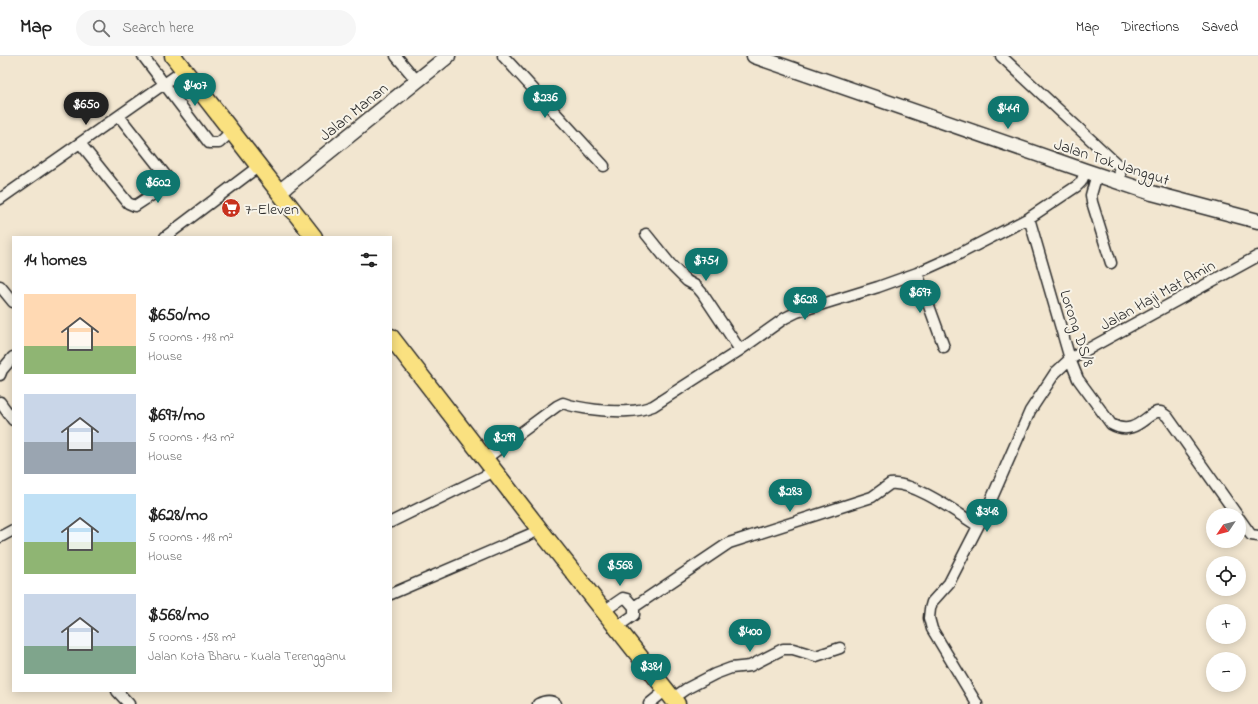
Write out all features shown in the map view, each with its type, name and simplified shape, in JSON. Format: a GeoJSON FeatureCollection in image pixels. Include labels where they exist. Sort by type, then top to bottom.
{"type":"FeatureCollection","features":[{"type":"Feature","properties":{"kind":"main road"},"geometry":{"type":"LineString","coordinates":[[173,56],[313,236]]}},
{"type":"Feature","properties":{"kind":"main road","name":"Jalan Manan"},"geometry":{"type":"LineString","coordinates":[[278,192],[448,56]]}},
{"type":"Feature","properties":{"kind":"main road","name":"Jalan Tok Janggut"},"geometry":{"type":"LineString","coordinates":[[754,56],[1091,173],[1159,195],[1258,221]]}},
{"type":"Feature","properties":{"kind":"main road"},"geometry":{"type":"LineString","coordinates":[[392,338],[540,530],[672,697]]}},
{"type":"Feature","properties":{"kind":"street"},"geometry":{"type":"LineString","coordinates":[[143,56],[209,143],[219,143],[232,131]]}},
{"type":"Feature","properties":{"kind":"street"},"geometry":{"type":"LineString","coordinates":[[396,56],[417,81]]}},
{"type":"Feature","properties":{"kind":"street"},"geometry":{"type":"LineString","coordinates":[[503,56],[604,166]]}},
{"type":"Feature","properties":{"kind":"street"},"geometry":{"type":"LineString","coordinates":[[1001,56],[1119,166],[1121,182]]}},
{"type":"Feature","properties":{"kind":"street"},"geometry":{"type":"LineString","coordinates":[[0,199],[184,70]]}},
{"type":"Feature","properties":{"kind":"street"},"geometry":{"type":"LineString","coordinates":[[80,144],[131,206],[135,206],[164,187],[168,181],[167,177],[119,116]]}},
{"type":"Feature","properties":{"kind":"street"},"geometry":{"type":"LineString","coordinates":[[167,236],[259,166]]}},
{"type":"Feature","properties":{"kind":"street"},"geometry":{"type":"LineString","coordinates":[[485,459],[563,403],[602,410],[628,411],[641,410],[653,406],[740,350],[785,318],[797,312],[918,273],[957,255],[1029,218],[1076,186],[1091,173]]}},
{"type":"Feature","properties":{"kind":"street"},"geometry":{"type":"LineString","coordinates":[[1091,173],[1092,202],[1111,263]]}},
{"type":"Feature","properties":{"kind":"street","name":"Lorong DS/8"},"geometry":{"type":"LineString","coordinates":[[1029,218],[1070,359],[1078,379],[1110,424],[1117,428],[1136,426],[1157,412],[1162,412],[1167,416],[1232,508]]}},
{"type":"Feature","properties":{"kind":"street"},"geometry":{"type":"LineString","coordinates":[[646,234],[671,265],[687,281],[696,286],[740,350]]}},
{"type":"Feature","properties":{"kind":"street","name":"Jalan Haji Mat Amin"},"geometry":{"type":"LineString","coordinates":[[977,704],[932,629],[929,618],[930,609],[932,602],[949,583],[988,507],[1030,411],[1056,373],[1070,359],[1258,256]]}},
{"type":"Feature","properties":{"kind":"street"},"geometry":{"type":"LineString","coordinates":[[918,273],[944,347]]}},
{"type":"Feature","properties":{"kind":"street"},"geometry":{"type":"LineString","coordinates":[[0,286],[12,301]]}},
{"type":"Feature","properties":{"kind":"street"},"geometry":{"type":"LineString","coordinates":[[0,375],[2,370],[12,358]]}},
{"type":"Feature","properties":{"kind":"street"},"geometry":{"type":"LineString","coordinates":[[0,402],[12,419]]}},
{"type":"Feature","properties":{"kind":"street"},"geometry":{"type":"LineString","coordinates":[[392,522],[495,472]]}},
{"type":"Feature","properties":{"kind":"street"},"geometry":{"type":"LineString","coordinates":[[634,607],[729,544],[872,497],[890,484],[906,486],[920,491],[978,526]]}},
{"type":"Feature","properties":{"kind":"street"},"geometry":{"type":"LineString","coordinates":[[1246,528],[1251,535],[1258,536]]}},
{"type":"Feature","properties":{"kind":"street"},"geometry":{"type":"LineString","coordinates":[[392,594],[540,530]]}},
{"type":"Feature","properties":{"kind":"street"},"geometry":{"type":"LineString","coordinates":[[604,611],[623,598],[627,599],[634,607],[634,615],[617,627]]}},
{"type":"Feature","properties":{"kind":"street"},"geometry":{"type":"LineString","coordinates":[[649,704],[672,697],[715,674],[731,668],[750,666],[783,649],[816,656],[840,648]]}},
{"type":"Feature","properties":{"kind":"street"},"geometry":{"type":"LineString","coordinates":[[118,692],[128,704]]}},
{"type":"Feature","properties":{"kind":"street"},"geometry":{"type":"LineString","coordinates":[[538,704],[546,700],[556,704]]}},
{"type":"Feature","properties":{"kind":"place","name":"7-Eleven"},"geometry":{"type":"Point","coordinates":[231,208]}}]}
